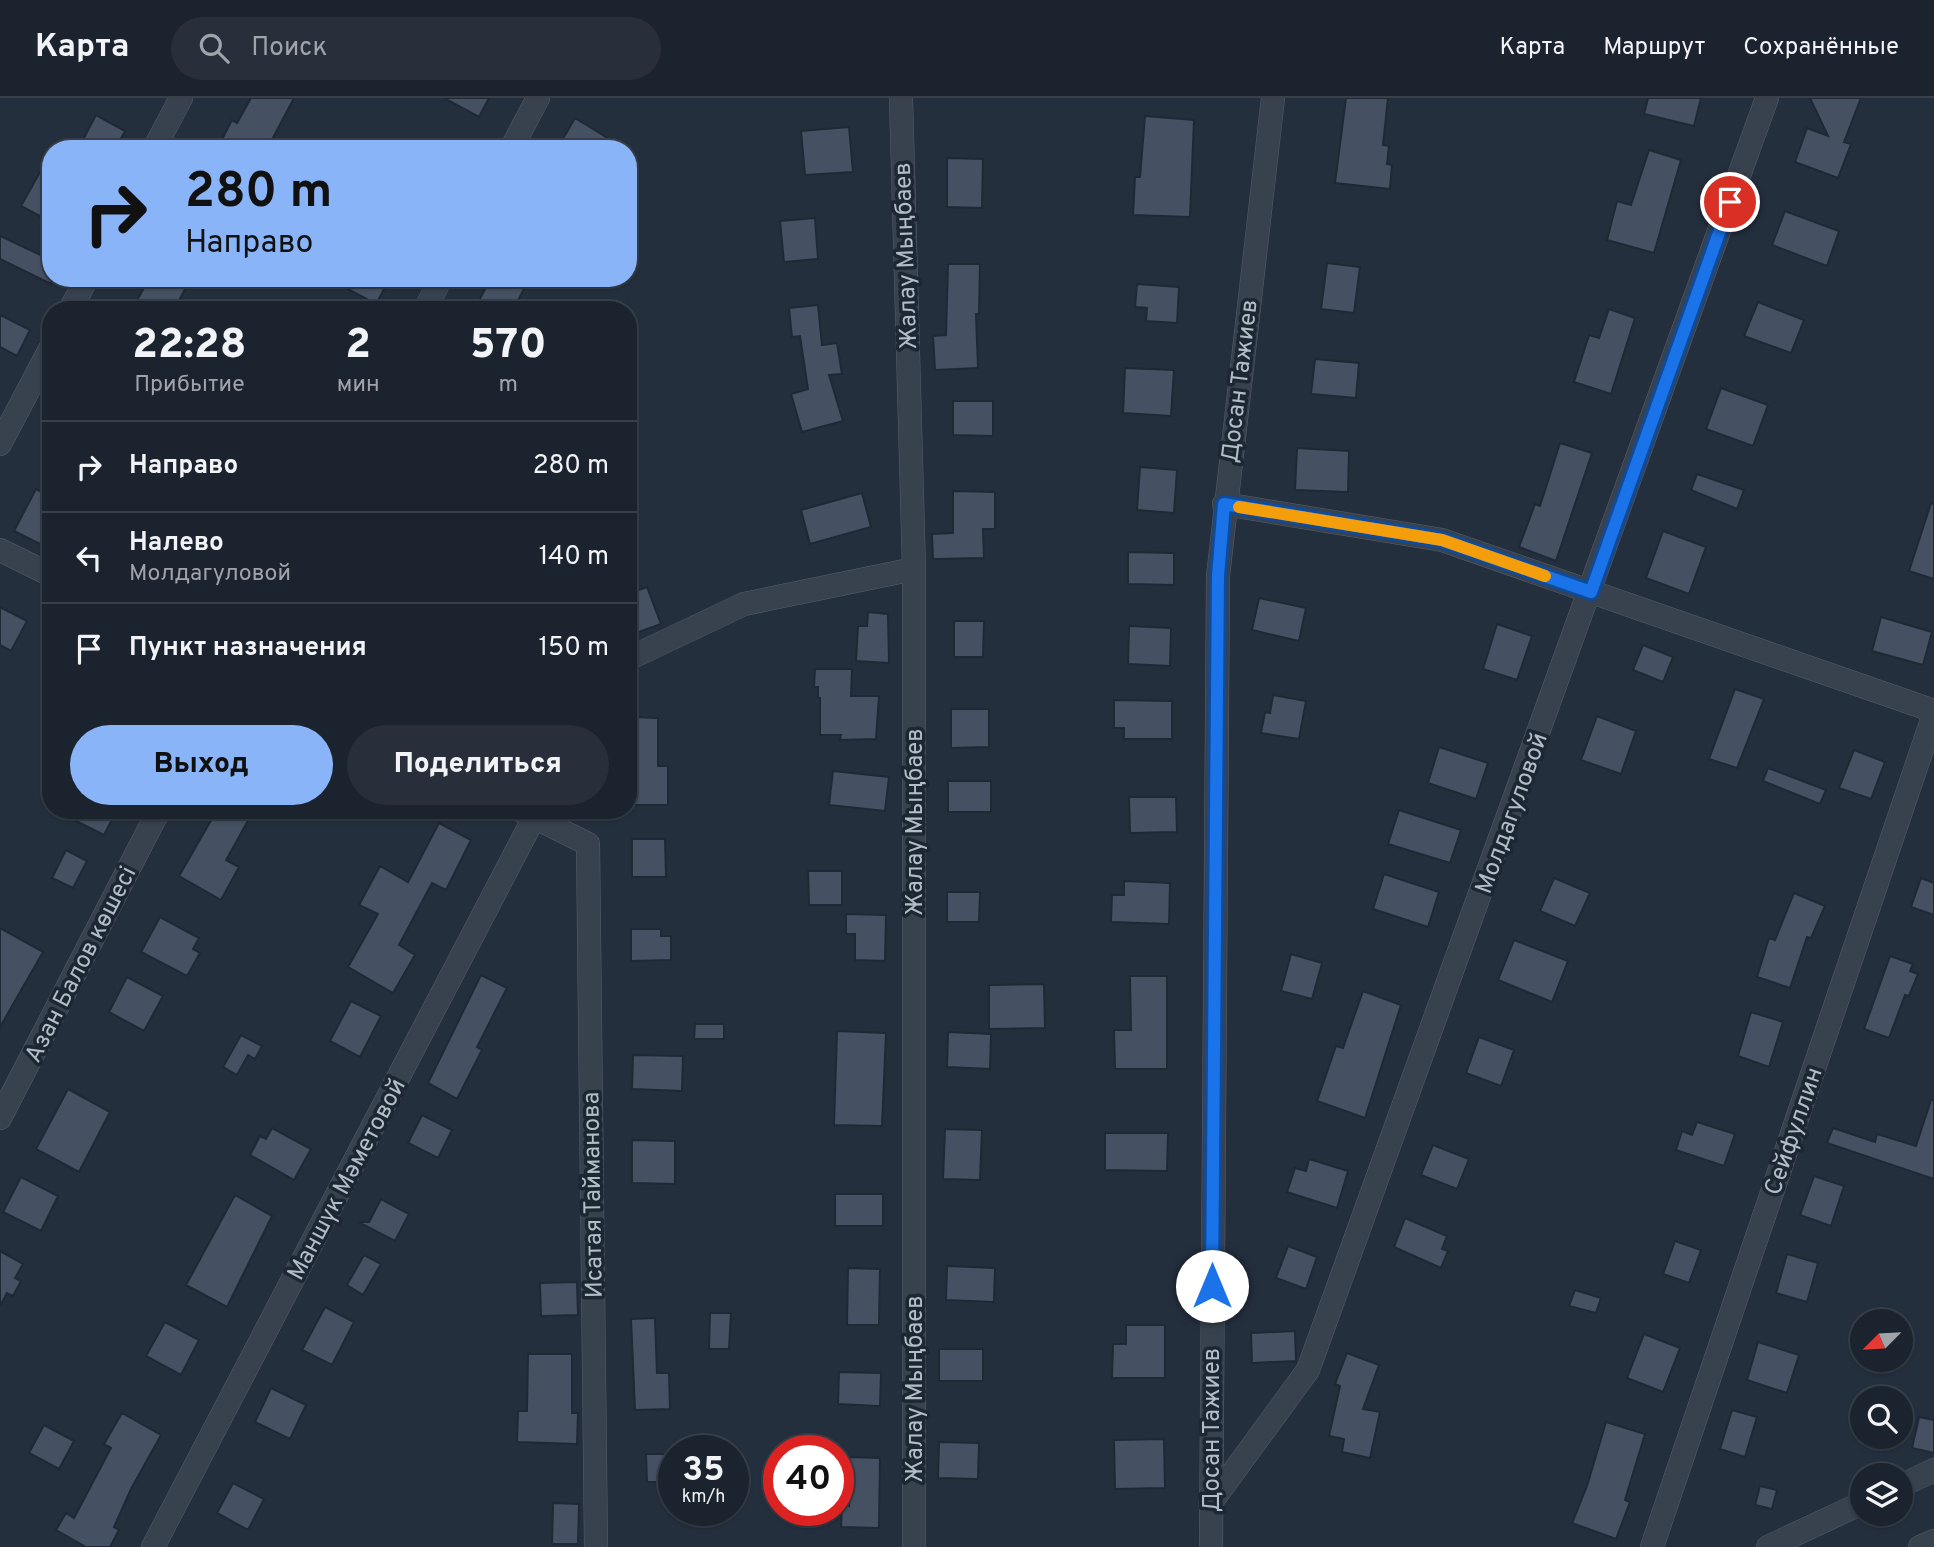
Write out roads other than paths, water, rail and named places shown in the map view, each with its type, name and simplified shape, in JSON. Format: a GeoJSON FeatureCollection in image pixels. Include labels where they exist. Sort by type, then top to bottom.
{"type":"FeatureCollection","features":[{"type":"Feature","properties":{"kind":"street"},"geometry":{"type":"LineString","coordinates":[[159,140],[181,98]]}},
{"type":"Feature","properties":{"kind":"street"},"geometry":{"type":"LineString","coordinates":[[516,140],[538,98]]}},
{"type":"Feature","properties":{"kind":"street","name":"Жалау Мыңбаев"},"geometry":{"type":"LineString","coordinates":[[901,98],[914,569],[914,1547]]}},
{"type":"Feature","properties":{"kind":"street","name":"Досан Тажиев"},"geometry":{"type":"LineString","coordinates":[[1211,1547],[1218,576],[1224,504],[1273,98]]}},
{"type":"Feature","properties":{"kind":"street","name":"Молдагуловой"},"geometry":{"type":"LineString","coordinates":[[1210,1504],[1308,1370],[1591,592],[1767,98]]}},
{"type":"Feature","properties":{"kind":"street"},"geometry":{"type":"LineString","coordinates":[[0,444],[42,364]]}},
{"type":"Feature","properties":{"kind":"street"},"geometry":{"type":"LineString","coordinates":[[1224,504],[1442,540],[1934,713]]}},
{"type":"Feature","properties":{"kind":"street"},"geometry":{"type":"LineString","coordinates":[[0,550],[42,571]]}},
{"type":"Feature","properties":{"kind":"street"},"geometry":{"type":"LineString","coordinates":[[637,655],[744,604],[914,569]]}},
{"type":"Feature","properties":{"kind":"street","name":"Сейфуллин"},"geometry":{"type":"LineString","coordinates":[[1652,1547],[1934,713]]}},
{"type":"Feature","properties":{"kind":"street","name":"Азан Балов көшесі"},"geometry":{"type":"LineString","coordinates":[[0,1118],[154,819]]}},
{"type":"Feature","properties":{"kind":"street","name":"Маншүк Мәметовой"},"geometry":{"type":"LineString","coordinates":[[153,1547],[528,819]]}},
{"type":"Feature","properties":{"kind":"street","name":"Исатая Тайманова"},"geometry":{"type":"LineString","coordinates":[[542,819],[588,844],[596,1547]]}},
{"type":"Feature","properties":{"kind":"street"},"geometry":{"type":"LineString","coordinates":[[1913,1480],[1934,1470]]}},
{"type":"Feature","properties":{"kind":"street"},"geometry":{"type":"LineString","coordinates":[[1768,1547],[1850,1509]]}},
{"type":"Feature","properties":{"kind":"street"},"geometry":{"type":"LineString","coordinates":[[1920,1547],[1934,1541]]}}]}
